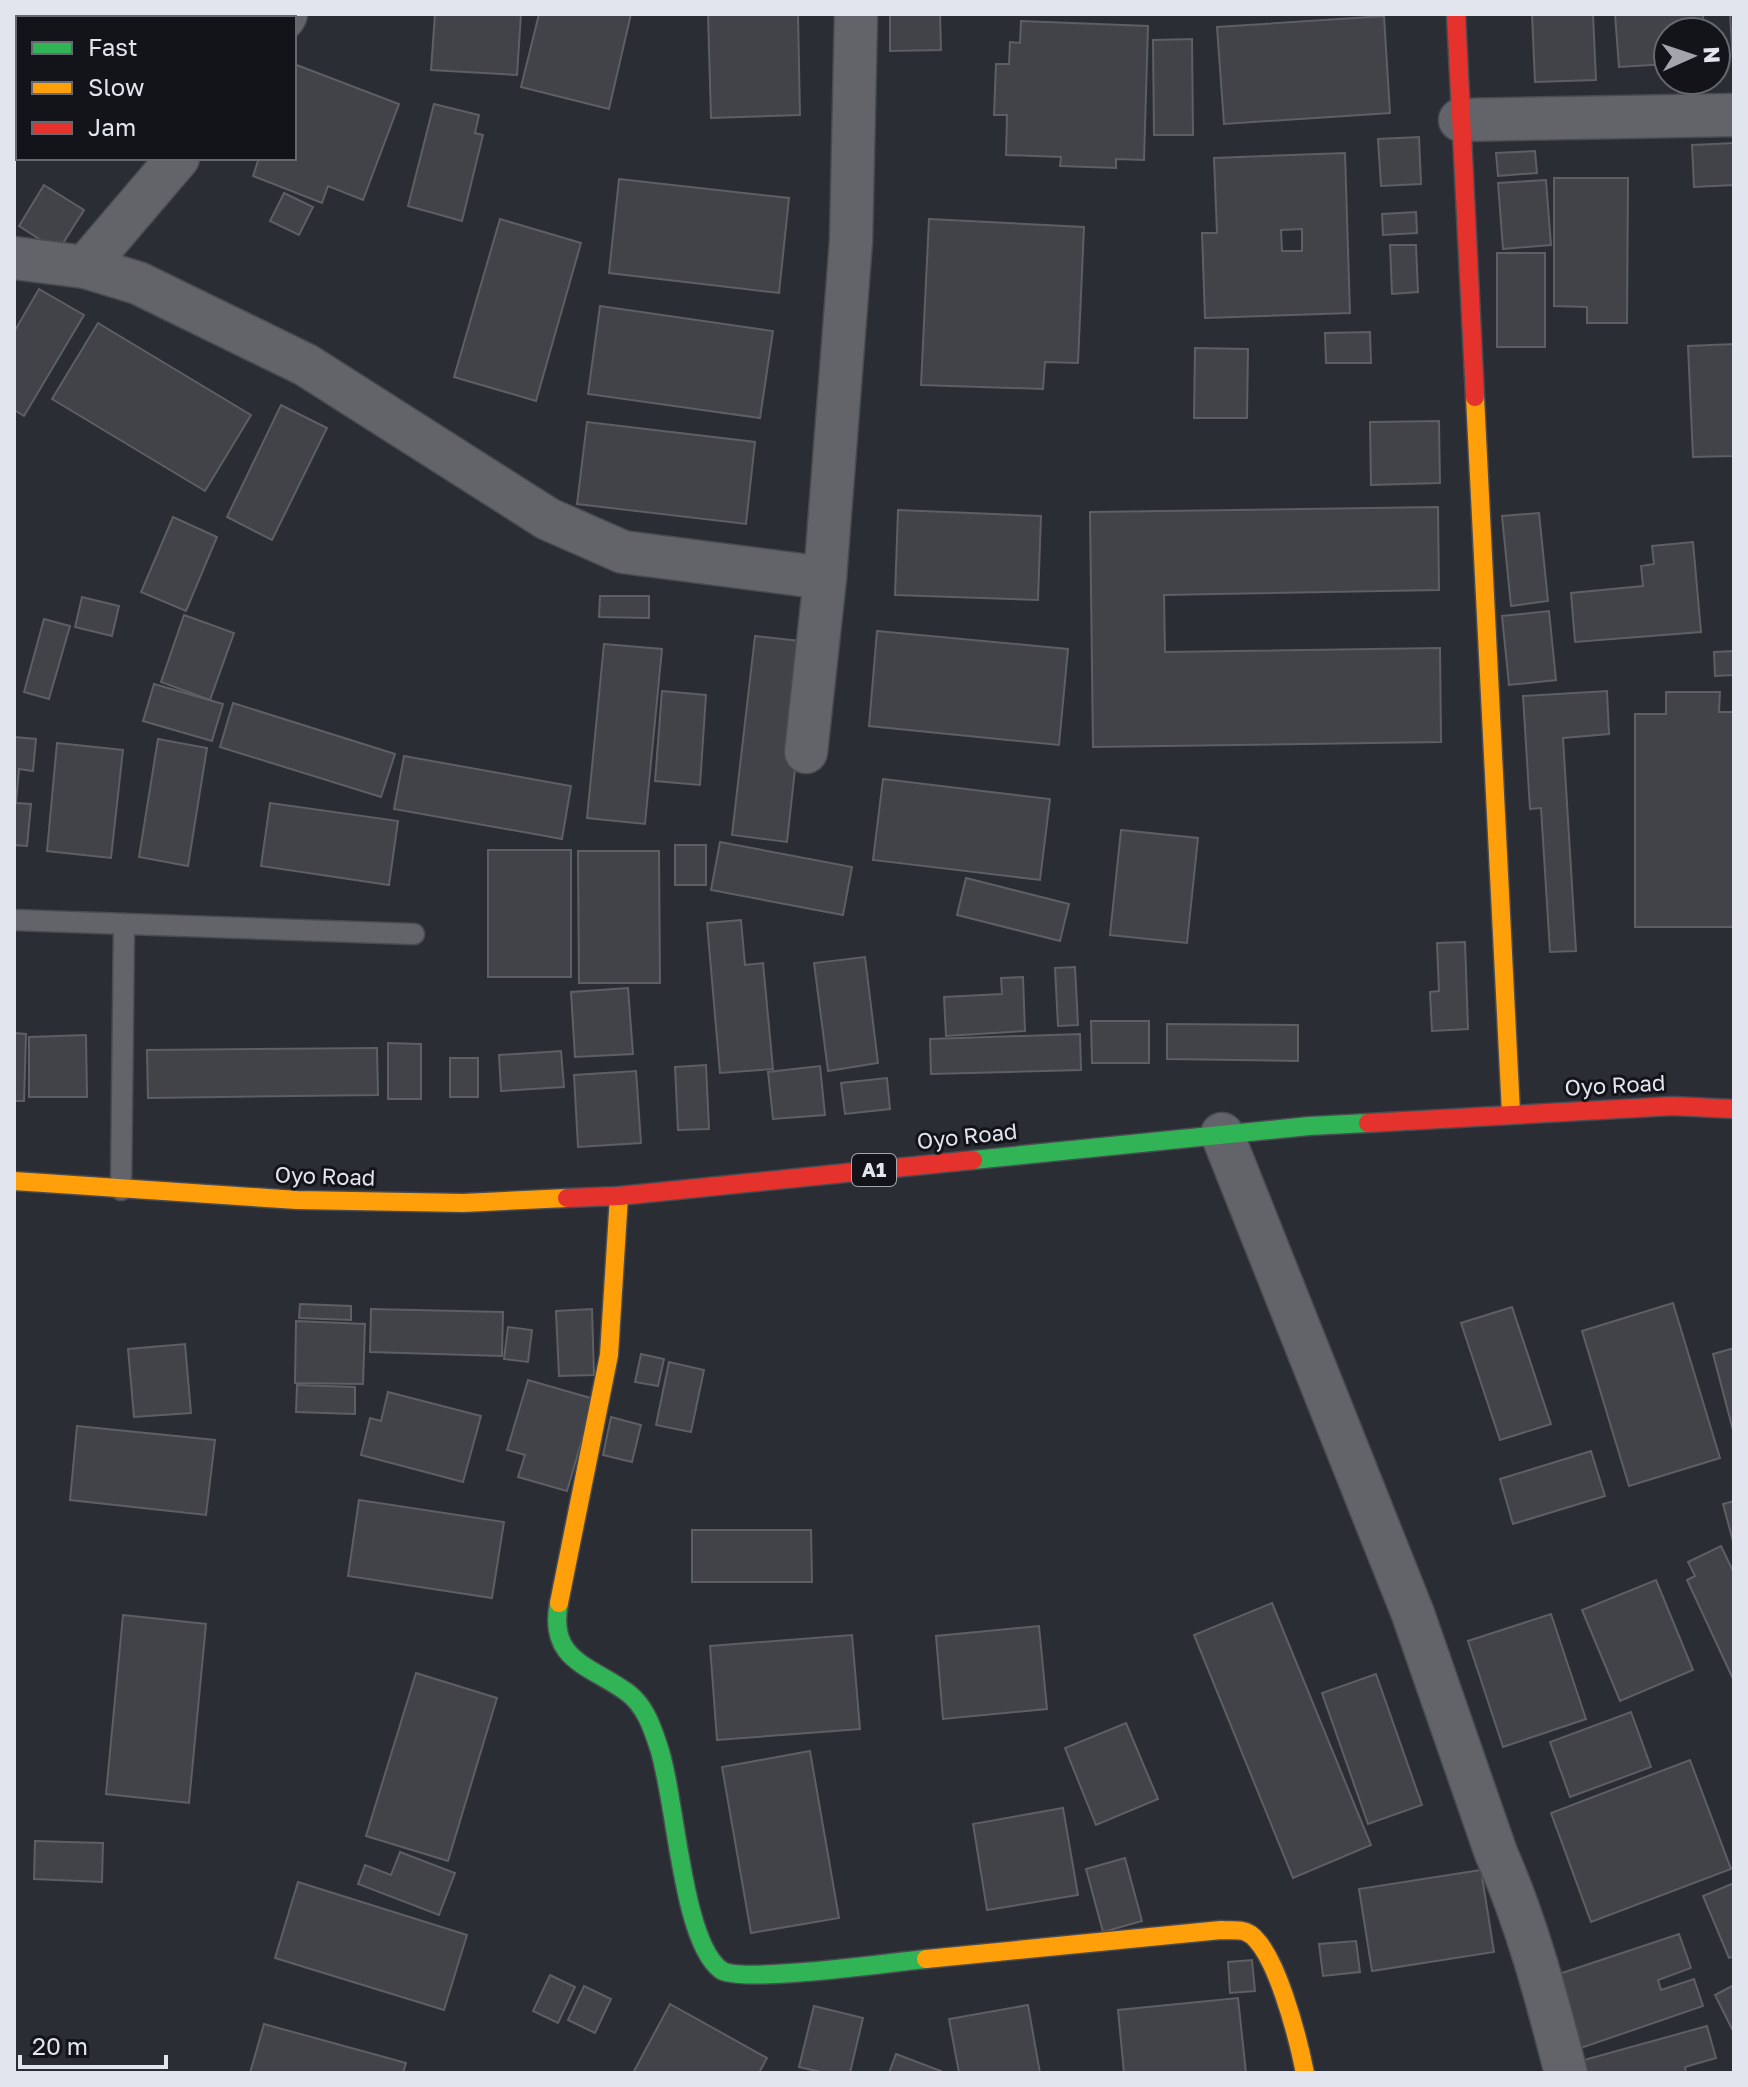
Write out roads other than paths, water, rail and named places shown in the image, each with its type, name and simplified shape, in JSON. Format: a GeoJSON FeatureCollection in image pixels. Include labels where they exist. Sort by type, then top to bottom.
{"type":"FeatureCollection","features":[{"type":"Feature","properties":{"kind":"main road"},"geometry":{"type":"LineString","coordinates":[[1456,14],[1511,1113]]}},
{"type":"Feature","properties":{"kind":"main road","name":"Oyo Road"},"geometry":{"type":"LineString","coordinates":[[14,1181],[297,1200],[463,1203],[619,1196],[1309,1126],[1673,1106],[1734,1109]]}},
{"type":"Feature","properties":{"kind":"main road"},"geometry":{"type":"LineString","coordinates":[[619,1196],[609,1355],[557,1610],[559,1641],[570,1658],[631,1695],[649,1719],[660,1750],[693,1916],[708,1957],[724,1972],[758,1975],[1221,1930],[1246,1932],[1264,1946],[1297,2033],[1305,2073]]}},
{"type":"Feature","properties":{"kind":"street"},"geometry":{"type":"LineString","coordinates":[[806,752],[825,578],[851,241],[856,14]]}},
{"type":"Feature","properties":{"kind":"street"},"geometry":{"type":"LineString","coordinates":[[1460,120],[1734,115]]}},
{"type":"Feature","properties":{"kind":"street"},"geometry":{"type":"LineString","coordinates":[[85,267],[176,160]]}},
{"type":"Feature","properties":{"kind":"street"},"geometry":{"type":"LineString","coordinates":[[14,258],[85,267],[138,283],[306,365],[548,519],[623,552],[825,578]]}},
{"type":"Feature","properties":{"kind":"street"},"geometry":{"type":"LineString","coordinates":[[1222,1134],[1413,1614],[1508,1881],[1548,2004],[1566,2073]]}},
{"type":"Feature","properties":{"kind":"lane"},"geometry":{"type":"LineString","coordinates":[[14,920],[414,934]]}},
{"type":"Feature","properties":{"kind":"lane"},"geometry":{"type":"LineString","coordinates":[[121,1190],[124,924]]}}]}
